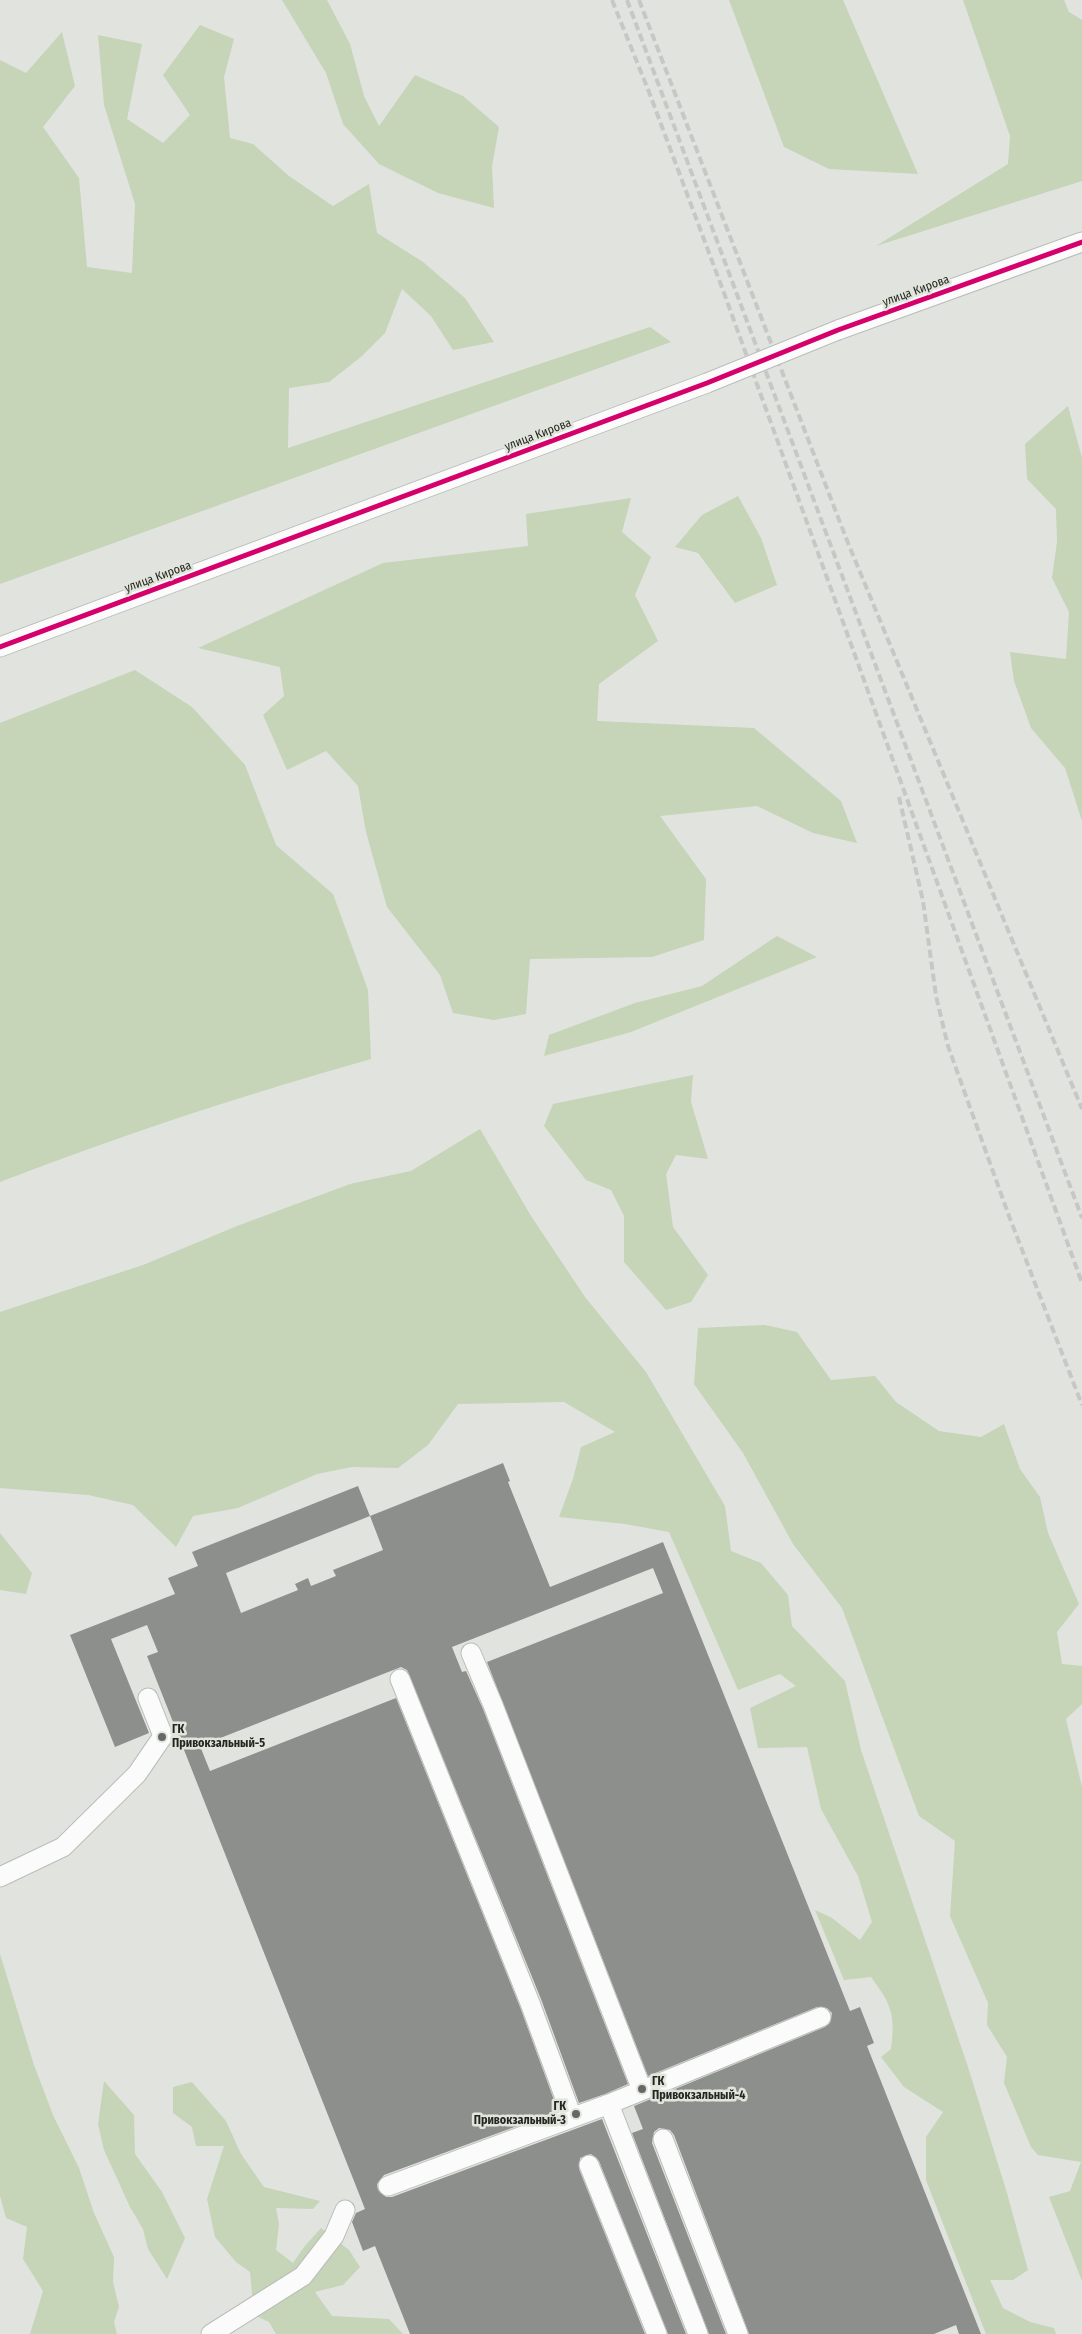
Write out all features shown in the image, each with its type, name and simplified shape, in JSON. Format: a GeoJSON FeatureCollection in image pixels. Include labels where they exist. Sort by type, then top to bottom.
{"type":"FeatureCollection","features":[{"type":"Feature","properties":{"kind":"street","name":"улица Кирова"},"geometry":{"type":"LineString","coordinates":[[0,647],[707,383],[838,330],[1082,242]]}},
{"type":"Feature","properties":{"kind":"street"},"geometry":{"type":"LineString","coordinates":[[470,1653],[494,1706],[642,2090]]}},
{"type":"Feature","properties":{"kind":"street"},"geometry":{"type":"LineString","coordinates":[[400,1679],[537,2020],[572,2117]]}},
{"type":"Feature","properties":{"kind":"street"},"geometry":{"type":"LineString","coordinates":[[0,1877],[63,1847],[137,1774],[163,1736],[148,1698]]}},
{"type":"Feature","properties":{"kind":"street"},"geometry":{"type":"LineString","coordinates":[[388,2186],[609,2104],[821,2016]]}},
{"type":"Feature","properties":{"kind":"street"},"geometry":{"type":"LineString","coordinates":[[609,2104],[698,2334]]}},
{"type":"Feature","properties":{"kind":"street"},"geometry":{"type":"LineString","coordinates":[[663,2139],[738,2334]]}},
{"type":"Feature","properties":{"kind":"street"},"geometry":{"type":"LineString","coordinates":[[588,2165],[657,2334]]}},
{"type":"Feature","properties":{"kind":"street"},"geometry":{"type":"LineString","coordinates":[[211,2334],[303,2276],[334,2236],[345,2210]]}},
{"type":"Feature","properties":{"kind":"green space"},"geometry":{"type":"Polygon","coordinates":[[[282,0],[327,0],[350,44],[364,96],[379,126],[415,75],[463,96],[499,127],[492,166],[494,208],[438,193],[379,164],[343,124],[326,73],[282,0]]]}},
{"type":"Feature","properties":{"kind":"green space"},"geometry":{"type":"Polygon","coordinates":[[[729,0],[843,0],[918,174],[829,169],[784,147],[729,0]]]}},
{"type":"Feature","properties":{"kind":"green space"},"geometry":{"type":"Polygon","coordinates":[[[963,0],[1064,0],[1069,12],[1082,20],[1082,181],[876,246],[1008,164],[1010,136],[963,0]]]}},
{"type":"Feature","properties":{"kind":"green space"},"geometry":{"type":"Polygon","coordinates":[[[200,25],[234,39],[224,77],[230,138],[253,144],[289,176],[333,206],[369,184],[377,233],[423,262],[465,298],[494,342],[453,350],[431,316],[402,289],[385,333],[362,356],[329,382],[289,388],[288,448],[650,327],[671,342],[0,584],[0,60],[26,73],[62,32],[75,86],[43,127],[79,178],[87,267],[132,273],[135,204],[104,105],[98,35],[142,44],[127,119],[163,143],[190,115],[163,75],[200,25]]]}},
{"type":"Feature","properties":{"kind":"green space"},"geometry":{"type":"Polygon","coordinates":[[[1068,406],[1082,458],[1082,821],[1065,768],[1031,728],[1014,681],[1010,652],[1066,659],[1069,612],[1052,578],[1057,542],[1056,509],[1027,479],[1025,444],[1068,406]]]}},
{"type":"Feature","properties":{"kind":"green space"},"geometry":{"type":"Polygon","coordinates":[[[738,496],[761,538],[777,585],[735,603],[698,553],[675,547],[702,515],[738,496]]]}},
{"type":"Feature","properties":{"kind":"green space"},"geometry":{"type":"Polygon","coordinates":[[[631,498],[622,532],[651,557],[635,595],[658,641],[599,684],[597,721],[754,728],[841,801],[857,843],[813,833],[757,806],[660,816],[706,879],[704,940],[652,957],[530,959],[526,1014],[494,1020],[453,1013],[440,975],[387,907],[366,832],[358,786],[326,751],[287,770],[263,715],[284,696],[280,667],[198,648],[383,563],[528,546],[526,514],[631,498]]]}},
{"type":"Feature","properties":{"kind":"green space"},"geometry":{"type":"Polygon","coordinates":[[[135,670],[192,707],[245,765],[276,845],[333,894],[368,990],[371,1059],[277,1086],[184,1116],[0,1182],[0,723],[135,670]]]}},
{"type":"Feature","properties":{"kind":"green space"},"geometry":{"type":"Polygon","coordinates":[[[777,936],[817,957],[631,1032],[544,1056],[549,1035],[635,1003],[702,986],[777,936]]]}},
{"type":"Feature","properties":{"kind":"green space"},"geometry":{"type":"Polygon","coordinates":[[[693,1075],[691,1102],[708,1159],[676,1155],[666,1174],[673,1227],[708,1275],[691,1302],[666,1310],[624,1262],[624,1216],[611,1190],[586,1180],[544,1126],[553,1104],[693,1075]]]}},
{"type":"Feature","properties":{"kind":"green space"},"geometry":{"type":"Polygon","coordinates":[[[480,1129],[531,1216],[585,1297],[646,1372],[725,1506],[731,1551],[761,1563],[788,1595],[792,1626],[845,1681],[861,1750],[968,2067],[1007,2193],[1028,2270],[1013,2280],[990,2280],[1003,2308],[1030,2322],[1054,2328],[1056,2334],[986,2334],[926,2180],[926,2137],[943,2112],[904,2087],[881,2057],[891,2049],[893,2027],[887,2003],[871,1977],[844,1980],[815,1910],[832,1918],[860,1940],[872,1922],[858,1876],[821,1809],[807,1747],[758,1748],[750,1708],[796,1686],[780,1674],[738,1690],[669,1532],[625,1524],[559,1517],[573,1479],[581,1447],[615,1432],[564,1402],[458,1404],[428,1445],[398,1468],[352,1467],[317,1474],[238,1508],[193,1516],[176,1547],[133,1505],[88,1495],[0,1488],[0,1312],[143,1265],[237,1226],[350,1184],[411,1171],[480,1129]]]}},
{"type":"Feature","properties":{"kind":"green space"},"geometry":{"type":"Polygon","coordinates":[[[765,1325],[797,1332],[831,1380],[875,1376],[896,1402],[939,1431],[981,1437],[1004,1424],[1020,1469],[1040,1497],[1048,1533],[1079,1604],[1057,1632],[1062,1664],[1082,1666],[1082,1704],[1066,1719],[1082,1787],[1082,2281],[1049,2197],[1070,2191],[1081,2162],[1038,2155],[1031,2147],[1004,2083],[1007,2057],[987,2025],[988,2003],[950,1916],[955,1841],[919,1816],[842,1608],[793,1544],[743,1453],[694,1384],[698,1328],[765,1325]]]}},
{"type":"Feature","properties":{"kind":"green space"},"geometry":{"type":"Polygon","coordinates":[[[0,1533],[32,1573],[26,1594],[0,1590],[0,1533]]]}},
{"type":"Feature","properties":{"kind":"green space"},"geometry":{"type":"Polygon","coordinates":[[[0,1954],[34,2065],[53,2115],[79,2168],[94,2213],[114,2257],[113,2282],[119,2307],[114,2322],[117,2334],[30,2334],[43,2291],[23,2259],[27,2227],[6,2218],[0,2196],[0,1954]]]}},
{"type":"Feature","properties":{"kind":"green space"},"geometry":{"type":"Polygon","coordinates":[[[104,2081],[134,2115],[135,2154],[162,2192],[185,2238],[167,2279],[148,2249],[143,2229],[130,2207],[104,2150],[98,2124],[104,2081]]]}},
{"type":"Feature","properties":{"kind":"green space"},"geometry":{"type":"Polygon","coordinates":[[[192,2082],[226,2121],[241,2154],[264,2187],[320,2201],[313,2209],[276,2208],[279,2224],[276,2250],[293,2263],[321,2228],[349,2250],[360,2267],[343,2285],[315,2292],[332,2316],[389,2319],[403,2334],[276,2334],[269,2322],[254,2315],[250,2272],[236,2262],[215,2237],[207,2199],[224,2146],[196,2146],[192,2127],[173,2113],[173,2087],[192,2082]]]}},
{"type":"Feature","properties":{"kind":"building"},"geometry":{"type":"Polygon","coordinates":[[[503,1463],[510,1481],[508,1482],[550,1587],[663,1542],[850,2011],[860,2007],[874,2043],[867,2046],[981,2334],[959,2334],[956,2325],[934,2334],[749,2334],[674,2135],[670,2130],[659,2128],[654,2132],[652,2143],[726,2334],[709,2334],[632,2133],[643,2129],[634,2106],[825,2027],[830,2023],[832,2013],[827,2008],[817,2007],[648,2076],[487,1662],[663,1593],[653,1568],[452,1647],[462,1672],[466,1671],[483,1709],[628,2084],[605,2094],[579,2103],[541,1999],[407,1670],[401,1667],[200,1746],[210,1771],[396,1698],[520,2007],[558,2111],[384,2175],[377,2184],[378,2190],[386,2197],[392,2197],[602,2119],[686,2334],[668,2334],[599,2161],[591,2154],[580,2158],[579,2169],[645,2334],[410,2334],[375,2246],[363,2251],[352,2222],[356,2213],[365,2209],[147,1656],[158,1652],[147,1625],[111,1639],[149,1733],[115,1747],[70,1635],[175,1594],[168,1578],[198,1566],[192,1552],[358,1486],[370,1516],[503,1463]],[[370,1516],[226,1573],[241,1613],[298,1590],[295,1584],[308,1578],[311,1586],[336,1576],[333,1570],[383,1550],[370,1516]]]}},
{"type":"Feature","properties":{"kind":"railway"},"geometry":{"type":"LineString","coordinates":[[612,0],[649,92],[724,293],[1082,1283]]}},
{"type":"Feature","properties":{"kind":"railway"},"geometry":{"type":"LineString","coordinates":[[627,0],[1082,1218]]}},
{"type":"Feature","properties":{"kind":"railway"},"geometry":{"type":"LineString","coordinates":[[639,0],[848,543],[1082,1109]]}},
{"type":"Feature","properties":{"kind":"railway"},"geometry":{"type":"LineString","coordinates":[[899,797],[923,901],[936,996],[948,1046],[1009,1216],[1082,1405]]}},
{"type":"Feature","properties":{"kind":"cycle path"},"geometry":{"type":"LineString","coordinates":[[0,647],[707,383],[838,330],[1082,242]]}},
{"type":"Feature","properties":{"kind":"place","name":"ГК Привокзальный-5"},"geometry":{"type":"Point","coordinates":[162,1737]}},
{"type":"Feature","properties":{"kind":"place","name":"ГК Привокзальный-4"},"geometry":{"type":"Point","coordinates":[642,2089]}},
{"type":"Feature","properties":{"kind":"place","name":"ГК Привокзальный-3"},"geometry":{"type":"Point","coordinates":[576,2114]}}]}
